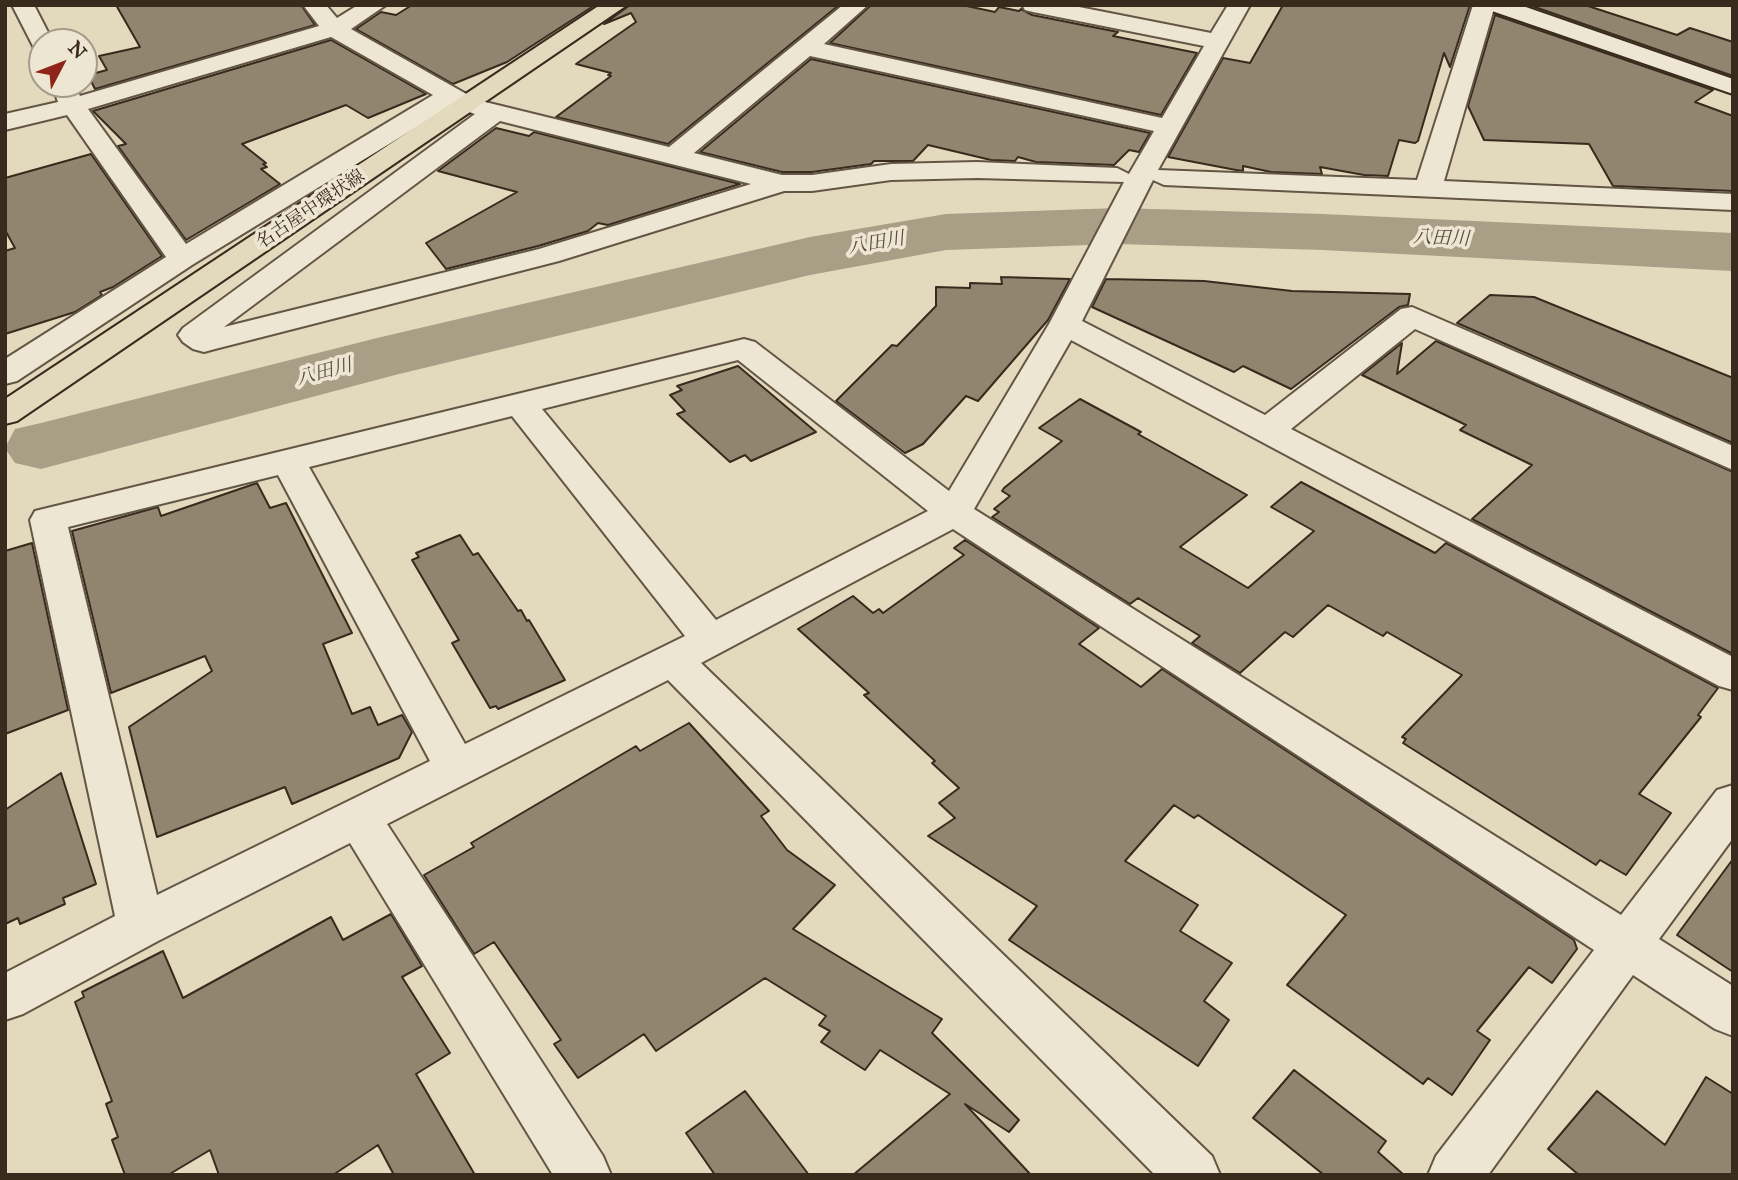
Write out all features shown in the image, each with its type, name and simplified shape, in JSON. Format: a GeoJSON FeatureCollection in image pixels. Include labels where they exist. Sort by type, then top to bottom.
{"type":"FeatureCollection","features":[{"type":"Feature","properties":{"kind":"main road","name":"名古屋中環状線"},"geometry":{"type":"LineString","coordinates":[[5,414],[617,5]]}},
{"type":"Feature","properties":{"kind":"street"},"geometry":{"type":"LineString","coordinates":[[23,5],[34,28]]}},
{"type":"Feature","properties":{"kind":"street"},"geometry":{"type":"LineString","coordinates":[[314,5],[334,29],[471,104],[782,183],[812,183],[891,172],[976,170],[1123,187]]}},
{"type":"Feature","properties":{"kind":"street"},"geometry":{"type":"LineString","coordinates":[[98,88],[334,29],[375,5]]}},
{"type":"Feature","properties":{"kind":"street"},"geometry":{"type":"LineString","coordinates":[[675,155],[857,5]]}},
{"type":"Feature","properties":{"kind":"street"},"geometry":{"type":"LineString","coordinates":[[1033,5],[1217,41]]}},
{"type":"Feature","properties":{"kind":"street"},"geometry":{"type":"LineString","coordinates":[[5,998],[141,926],[359,819],[691,650],[954,513],[1065,324],[1096,265],[1123,187],[1169,127],[1239,5]]}},
{"type":"Feature","properties":{"kind":"street"},"geometry":{"type":"LineString","coordinates":[[1428,188],[1485,5]]}},
{"type":"Feature","properties":{"kind":"street"},"geometry":{"type":"LineString","coordinates":[[1497,5],[1733,87]]}},
{"type":"Feature","properties":{"kind":"street"},"geometry":{"type":"LineString","coordinates":[[807,48],[1169,127]]}},
{"type":"Feature","properties":{"kind":"street"},"geometry":{"type":"LineString","coordinates":[[5,122],[61,98]]}},
{"type":"Feature","properties":{"kind":"street"},"geometry":{"type":"LineString","coordinates":[[70,98],[182,259]]}},
{"type":"Feature","properties":{"kind":"street"},"geometry":{"type":"LineString","coordinates":[[471,104],[194,335],[204,342],[549,255],[782,183]]}},
{"type":"Feature","properties":{"kind":"street"},"geometry":{"type":"LineString","coordinates":[[5,374],[182,259],[471,104]]}},
{"type":"Feature","properties":{"kind":"street"},"geometry":{"type":"LineString","coordinates":[[1164,177],[1733,202]]}},
{"type":"Feature","properties":{"kind":"street"},"geometry":{"type":"LineString","coordinates":[[1267,431],[1412,316],[1733,459]]}},
{"type":"Feature","properties":{"kind":"street"},"geometry":{"type":"LineString","coordinates":[[1065,324],[1733,675]]}},
{"type":"Feature","properties":{"kind":"street"},"geometry":{"type":"LineString","coordinates":[[141,926],[48,520],[744,349],[954,513],[1733,1013]]}},
{"type":"Feature","properties":{"kind":"street"},"geometry":{"type":"LineString","coordinates":[[519,403],[691,650],[1193,1175]]}},
{"type":"Feature","properties":{"kind":"street"},"geometry":{"type":"LineString","coordinates":[[287,460],[457,769]]}},
{"type":"Feature","properties":{"kind":"street"},"geometry":{"type":"LineString","coordinates":[[1455,1175],[1733,803]]}},
{"type":"Feature","properties":{"kind":"street"},"geometry":{"type":"LineString","coordinates":[[359,819],[584,1175]]}},
{"type":"Feature","properties":{"kind":"building"},"geometry":{"type":"Polygon","coordinates":[[[116,5],[301,5],[315,25],[98,88],[98,72],[107,70],[99,56],[140,47],[116,5]]]}},
{"type":"Feature","properties":{"kind":"building"},"geometry":{"type":"Polygon","coordinates":[[[412,5],[595,5],[507,62],[453,84],[356,29],[381,12],[396,15],[412,5]]]}},
{"type":"Feature","properties":{"kind":"building"},"geometry":{"type":"Polygon","coordinates":[[[630,5],[839,5],[668,144],[556,117],[611,76],[608,75],[611,73],[576,64],[636,22],[631,13],[604,24],[630,5]]]}},
{"type":"Feature","properties":{"kind":"building"},"geometry":{"type":"Polygon","coordinates":[[[871,5],[962,5],[995,12],[999,7],[1019,11],[1021,9],[1032,15],[1118,32],[1113,36],[1197,53],[1161,115],[830,43],[871,5]]]}},
{"type":"Feature","properties":{"kind":"building"},"geometry":{"type":"Polygon","coordinates":[[[1283,5],[1470,5],[1450,67],[1444,53],[1418,141],[1415,143],[1399,140],[1388,176],[1364,175],[1320,167],[1322,174],[1271,172],[1243,166],[1243,171],[1168,157],[1223,58],[1250,63],[1283,5]]]}},
{"type":"Feature","properties":{"kind":"building"},"geometry":{"type":"Polygon","coordinates":[[[1529,5],[1585,5],[1677,35],[1690,28],[1733,42],[1733,76],[1529,5]]]}},
{"type":"Feature","properties":{"kind":"building"},"geometry":{"type":"Polygon","coordinates":[[[1495,15],[1713,90],[1695,102],[1733,116],[1733,191],[1613,186],[1589,144],[1484,140],[1468,106],[1495,15]]]}},
{"type":"Feature","properties":{"kind":"building"},"geometry":{"type":"Polygon","coordinates":[[[331,40],[426,94],[368,118],[346,105],[242,144],[266,163],[263,164],[267,167],[261,169],[280,184],[186,240],[118,146],[126,144],[93,111],[331,40]]]}},
{"type":"Feature","properties":{"kind":"building"},"geometry":{"type":"Polygon","coordinates":[[[811,59],[1150,133],[1139,152],[1129,150],[1114,165],[1036,162],[1018,157],[1015,161],[991,160],[928,145],[913,161],[874,161],[871,164],[812,172],[782,172],[700,152],[811,59]]]}},
{"type":"Feature","properties":{"kind":"building"},"geometry":{"type":"Polygon","coordinates":[[[496,128],[529,136],[534,132],[740,184],[608,225],[598,223],[588,231],[538,246],[446,269],[426,243],[517,192],[438,171],[496,128]]]}},
{"type":"Feature","properties":{"kind":"building"},"geometry":{"type":"Polygon","coordinates":[[[91,154],[162,256],[113,287],[100,292],[102,295],[75,312],[5,334],[5,251],[15,248],[5,230],[5,178],[91,154]]]}},
{"type":"Feature","properties":{"kind":"building"},"geometry":{"type":"Polygon","coordinates":[[[1001,277],[1070,279],[1048,320],[978,401],[966,396],[923,444],[905,453],[836,401],[892,345],[897,346],[936,306],[936,287],[970,288],[970,283],[1002,284],[1001,277]]]}},
{"type":"Feature","properties":{"kind":"building"},"geometry":{"type":"Polygon","coordinates":[[[1106,279],[1204,281],[1292,291],[1410,294],[1408,305],[1399,307],[1291,389],[1243,366],[1234,372],[1092,307],[1106,279]]]}},
{"type":"Feature","properties":{"kind":"building"},"geometry":{"type":"Polygon","coordinates":[[[1490,295],[1534,297],[1733,378],[1733,443],[1457,323],[1490,295]]]}},
{"type":"Feature","properties":{"kind":"building"},"geometry":{"type":"Polygon","coordinates":[[[1436,341],[1733,472],[1733,654],[1472,519],[1532,465],[1460,430],[1466,425],[1362,375],[1402,343],[1397,374],[1436,341]]]}},
{"type":"Feature","properties":{"kind":"building"},"geometry":{"type":"Polygon","coordinates":[[[738,366],[816,432],[751,461],[745,455],[730,462],[677,414],[685,411],[670,395],[682,390],[677,386],[738,366]]]}},
{"type":"Feature","properties":{"kind":"building"},"geometry":{"type":"Polygon","coordinates":[[[1080,399],[1247,495],[1180,547],[1248,588],[1314,531],[1271,507],[1301,482],[1435,553],[1446,543],[1718,688],[1698,715],[1701,717],[1639,794],[1671,813],[1626,875],[1600,860],[1596,865],[1403,743],[1406,739],[1402,737],[1462,675],[1387,632],[1383,636],[1328,605],[1293,637],[1285,632],[1240,673],[1192,643],[1200,636],[1138,598],[1130,604],[992,517],[999,512],[994,509],[1010,496],[1002,491],[1004,488],[1062,441],[1039,428],[1080,399]]]}},
{"type":"Feature","properties":{"kind":"building"},"geometry":{"type":"Polygon","coordinates":[[[257,483],[270,508],[286,503],[352,633],[323,644],[352,714],[370,707],[378,725],[402,715],[412,732],[399,758],[292,804],[285,787],[157,837],[129,727],[212,671],[205,656],[111,693],[72,531],[158,507],[161,516],[257,483]]]}},
{"type":"Feature","properties":{"kind":"building"},"geometry":{"type":"Polygon","coordinates":[[[460,535],[473,555],[478,553],[518,611],[521,610],[527,621],[529,620],[565,680],[498,709],[496,706],[490,708],[452,643],[459,640],[412,560],[419,557],[416,553],[460,535]]]}},
{"type":"Feature","properties":{"kind":"building"},"geometry":{"type":"Polygon","coordinates":[[[965,540],[1099,628],[1079,644],[1141,687],[1162,669],[1574,940],[1577,949],[1552,983],[1529,967],[1477,1031],[1490,1040],[1452,1095],[1428,1078],[1423,1084],[1287,985],[1346,915],[1198,815],[1194,818],[1174,805],[1125,861],[1198,905],[1180,931],[1232,963],[1204,1001],[1229,1020],[1198,1066],[1009,940],[1037,906],[928,836],[955,818],[939,803],[959,788],[932,763],[935,761],[864,695],[869,693],[798,629],[853,596],[873,613],[879,609],[883,613],[964,555],[954,548],[965,540]]]}},
{"type":"Feature","properties":{"kind":"building"},"geometry":{"type":"Polygon","coordinates":[[[32,543],[68,710],[5,734],[5,551],[32,543]]]}},
{"type":"Feature","properties":{"kind":"building"},"geometry":{"type":"Polygon","coordinates":[[[689,723],[769,811],[761,816],[787,850],[835,885],[793,929],[942,1019],[932,1033],[1019,1120],[1009,1132],[965,1104],[1031,1175],[853,1175],[950,1094],[880,1050],[865,1070],[821,1042],[830,1031],[819,1025],[826,1016],[765,978],[656,1051],[644,1034],[578,1078],[554,1044],[561,1040],[494,942],[474,954],[424,875],[474,847],[471,843],[636,746],[640,751],[689,723]]]}},
{"type":"Feature","properties":{"kind":"building"},"geometry":{"type":"Polygon","coordinates":[[[61,773],[96,884],[63,898],[65,904],[20,924],[18,918],[5,924],[5,810],[61,773]]]}},
{"type":"Feature","properties":{"kind":"building"},"geometry":{"type":"Polygon","coordinates":[[[1733,859],[1733,972],[1677,935],[1733,859]]]}},
{"type":"Feature","properties":{"kind":"building"},"geometry":{"type":"Polygon","coordinates":[[[391,914],[422,966],[402,977],[450,1053],[416,1074],[475,1175],[394,1175],[378,1145],[333,1175],[219,1175],[210,1150],[168,1175],[125,1175],[112,1140],[118,1137],[106,1104],[112,1101],[75,1002],[84,997],[82,992],[163,951],[183,998],[331,917],[343,940],[391,914]]]}},
{"type":"Feature","properties":{"kind":"building"},"geometry":{"type":"Polygon","coordinates":[[[1294,1070],[1386,1141],[1378,1152],[1404,1175],[1324,1175],[1253,1118],[1294,1070]]]}},
{"type":"Feature","properties":{"kind":"building"},"geometry":{"type":"Polygon","coordinates":[[[1706,1077],[1733,1094],[1733,1175],[1579,1175],[1548,1149],[1597,1091],[1665,1145],[1706,1077]]]}},
{"type":"Feature","properties":{"kind":"building"},"geometry":{"type":"Polygon","coordinates":[[[745,1091],[809,1175],[715,1175],[686,1133],[745,1091]]]}},
{"type":"Feature","properties":{"kind":"waterway","name":"八田川"},"geometry":{"type":"LineString","coordinates":[[41,446],[377,359],[810,256],[946,232],[1118,226],[1323,232],[1733,252]]}}]}
